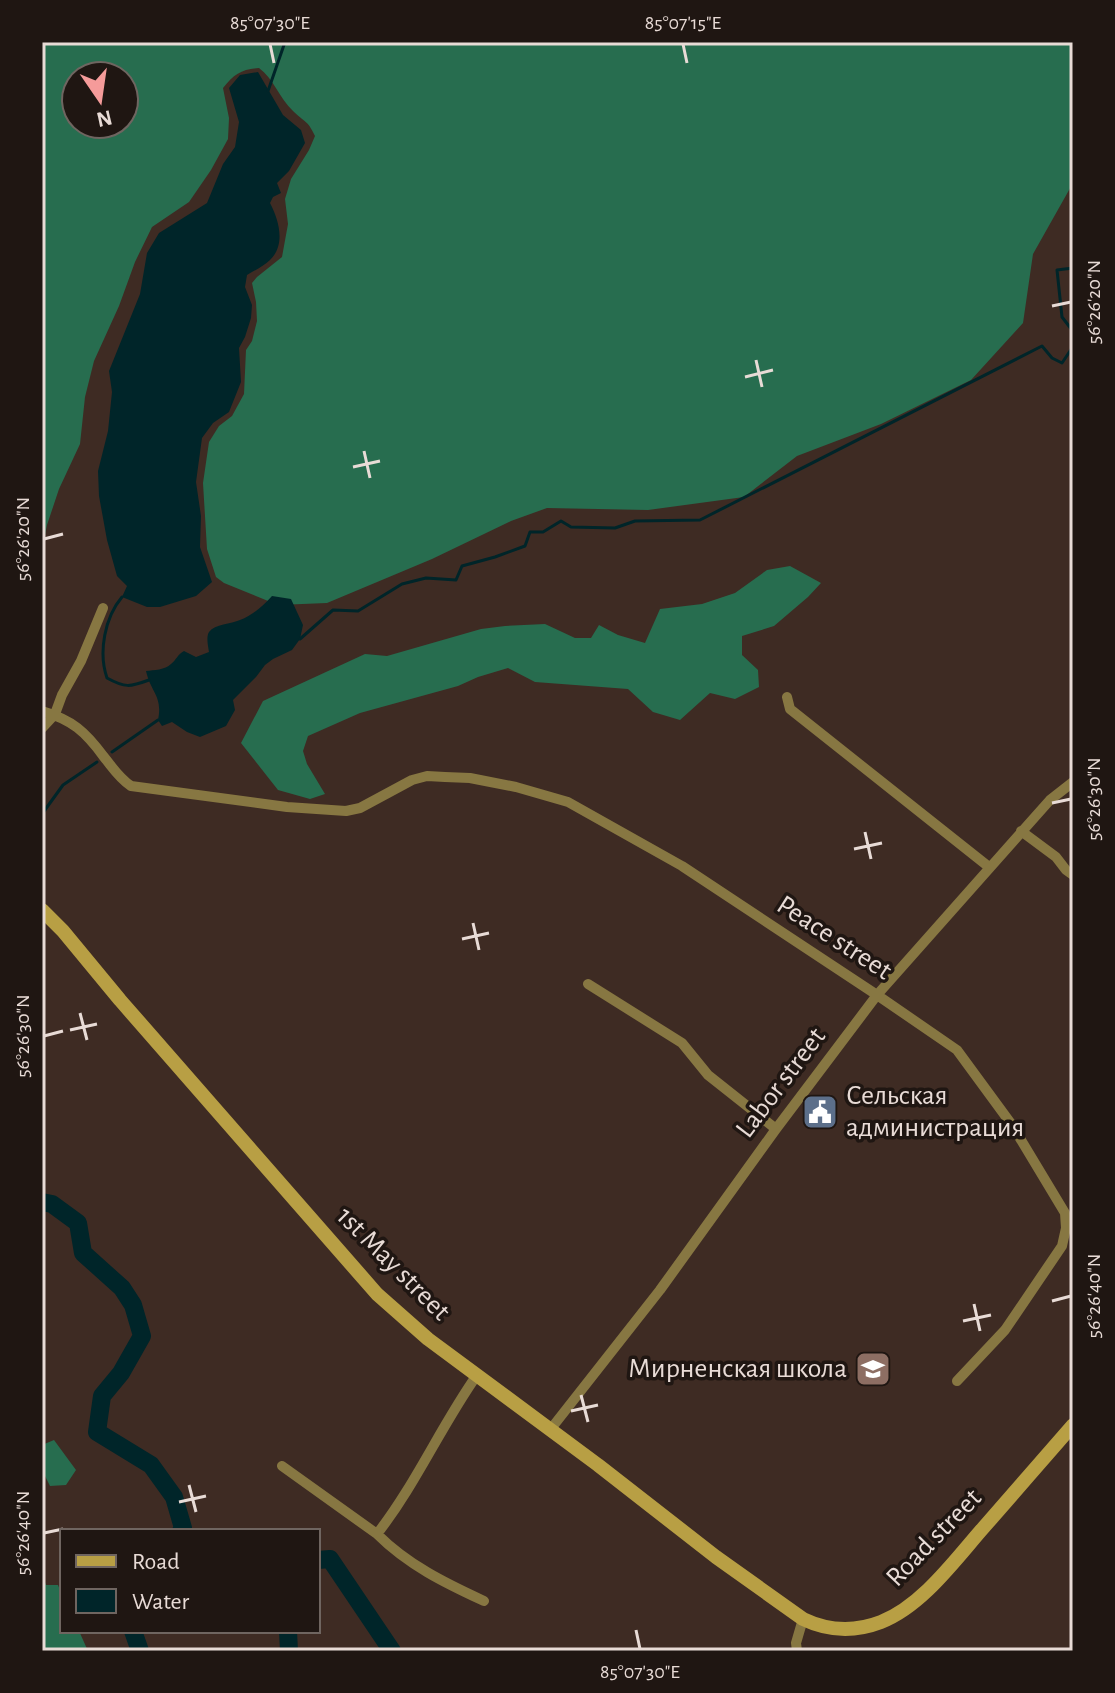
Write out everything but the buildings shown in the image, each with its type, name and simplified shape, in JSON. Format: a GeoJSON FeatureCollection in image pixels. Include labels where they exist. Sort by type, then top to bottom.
{"type":"FeatureCollection","features":[{"type":"Feature","properties":{"kind":"street"},"geometry":{"type":"LineString","coordinates":[[42,728],[55,714],[103,608]]}},
{"type":"Feature","properties":{"kind":"street"},"geometry":{"type":"LineString","coordinates":[[787,697],[790,709],[989,867]]}},
{"type":"Feature","properties":{"kind":"street"},"geometry":{"type":"LineString","coordinates":[[42,711],[55,714]]}},
{"type":"Feature","properties":{"kind":"street","name":"Peace street"},"geometry":{"type":"LineString","coordinates":[[55,714],[70,721],[88,737],[120,778],[131,786],[171,793],[346,811],[360,808],[398,786],[427,776],[470,778],[568,802],[682,866],[957,1050],[1012,1125],[1067,1221],[1062,1246],[1005,1330],[957,1381]]}},
{"type":"Feature","properties":{"kind":"street","name":"Labor street"},"geometry":{"type":"LineString","coordinates":[[550,1430],[660,1290],[877,995],[1021,831],[1050,800],[1073,782]]}},
{"type":"Feature","properties":{"kind":"street"},"geometry":{"type":"LineString","coordinates":[[1021,831],[1056,857],[1073,875]]}},
{"type":"Feature","properties":{"kind":"street","name":"1st May street"},"geometry":{"type":"LineString","coordinates":[[42,910],[377,1294],[428,1339],[803,1619]]}},
{"type":"Feature","properties":{"kind":"street"},"geometry":{"type":"LineString","coordinates":[[588,984],[682,1043],[708,1075],[776,1129]]}},
{"type":"Feature","properties":{"kind":"street"},"geometry":{"type":"LineString","coordinates":[[377,1534],[405,1496],[477,1375]]}},
{"type":"Feature","properties":{"kind":"street","name":"Road street"},"geometry":{"type":"LineString","coordinates":[[803,1619],[817,1626],[840,1630],[863,1627],[883,1621],[914,1602],[940,1578],[1073,1425]]}},
{"type":"Feature","properties":{"kind":"street"},"geometry":{"type":"LineString","coordinates":[[282,1466],[377,1534],[411,1563],[484,1601]]}},
{"type":"Feature","properties":{"kind":"street"},"geometry":{"type":"LineString","coordinates":[[797,1651],[796,1643],[803,1619]]}},
{"type":"Feature","properties":{"kind":"green space"},"geometry":{"type":"Polygon","coordinates":[[[42,42],[1073,42],[1073,183],[1033,254],[1023,323],[971,380],[881,424],[797,456],[744,497],[648,510],[547,508],[327,603],[278,605],[216,577],[207,549],[203,483],[209,442],[219,426],[232,416],[244,394],[246,350],[252,341],[257,321],[252,283],[282,257],[288,224],[285,199],[291,179],[315,136],[259,68],[239,73],[223,88],[229,118],[228,139],[211,170],[189,202],[152,227],[135,262],[94,361],[85,397],[80,444],[59,489],[42,549],[42,42]]]}},
{"type":"Feature","properties":{"kind":"green space"},"geometry":{"type":"Polygon","coordinates":[[[790,566],[821,583],[774,626],[742,636],[742,655],[758,670],[759,687],[735,699],[710,693],[680,720],[653,712],[628,689],[535,682],[508,668],[458,686],[360,713],[308,736],[303,751],[325,794],[310,799],[278,790],[241,743],[263,701],[365,654],[387,656],[481,629],[545,624],[575,638],[591,638],[599,625],[645,643],[660,609],[702,604],[735,593],[767,570],[790,566]]]}},
{"type":"Feature","properties":{"kind":"green space"},"geometry":{"type":"Polygon","coordinates":[[[54,1440],[76,1470],[66,1485],[50,1486],[42,1470],[42,1445],[54,1440]]]}},
{"type":"Feature","properties":{"kind":"green space"},"geometry":{"type":"Polygon","coordinates":[[[42,1574],[46,1585],[58,1585],[60,1590],[60,1633],[80,1633],[88,1651],[42,1651],[42,1574]]]}},
{"type":"Feature","properties":{"kind":"water"},"geometry":{"type":"Polygon","coordinates":[[[258,72],[283,115],[301,130],[305,143],[289,171],[277,183],[281,193],[273,197],[270,203],[278,225],[279,240],[275,254],[247,275],[245,287],[252,305],[251,318],[239,348],[241,382],[229,412],[213,423],[202,438],[196,482],[201,516],[200,547],[212,582],[196,596],[160,607],[147,607],[122,597],[127,586],[117,576],[99,496],[98,471],[108,431],[112,392],[109,371],[140,294],[147,253],[159,233],[207,203],[223,164],[235,147],[239,122],[229,88],[240,75],[258,72]]]}},
{"type":"Feature","properties":{"kind":"water"},"geometry":{"type":"Polygon","coordinates":[[[272,596],[291,599],[303,625],[300,639],[292,650],[265,665],[233,700],[235,710],[226,726],[200,737],[172,722],[162,726],[158,720],[158,700],[146,671],[166,667],[184,651],[196,657],[209,652],[208,636],[212,629],[249,616],[272,596]]]}},
{"type":"Feature","properties":{"kind":"waterway"},"geometry":{"type":"LineString","coordinates":[[268,91],[285,42]]}},
{"type":"Feature","properties":{"kind":"waterway"},"geometry":{"type":"LineString","coordinates":[[300,639],[333,610],[358,611],[402,584],[426,578],[456,580],[462,566],[525,546],[530,532],[543,532],[561,521],[571,527],[615,528],[635,521],[700,520],[1042,346],[1052,358],[1062,363],[1072,348],[1072,330],[1062,317],[1057,270],[1073,268]]}},
{"type":"Feature","properties":{"kind":"waterway"},"geometry":{"type":"LineString","coordinates":[[122,597],[111,614],[105,635],[103,657],[107,678],[128,685],[149,680]]}},
{"type":"Feature","properties":{"kind":"waterway"},"geometry":{"type":"LineString","coordinates":[[112,752],[158,720]]}},
{"type":"Feature","properties":{"kind":"waterway"},"geometry":{"type":"LineString","coordinates":[[42,814],[63,785],[97,762]]}},
{"type":"Feature","properties":{"kind":"waterway"},"geometry":{"type":"LineString","coordinates":[[42,1202],[52,1204],[78,1223],[83,1253],[122,1288],[133,1305],[142,1336],[121,1373],[102,1396],[97,1432],[151,1465],[174,1497],[182,1529]]}},
{"type":"Feature","properties":{"kind":"waterway"},"geometry":{"type":"LineString","coordinates":[[320,1560],[330,1559],[392,1651]]}},
{"type":"Feature","properties":{"kind":"waterway"},"geometry":{"type":"LineString","coordinates":[[134,1633],[140,1651]]}},
{"type":"Feature","properties":{"kind":"waterway"},"geometry":{"type":"LineString","coordinates":[[288,1633],[289,1651]]}},
{"type":"Feature","properties":{"kind":"place","name":"Сельская администрация"},"geometry":{"type":"Point","coordinates":[820,1112]}},
{"type":"Feature","properties":{"kind":"place","name":"Мирненская школа"},"geometry":{"type":"Point","coordinates":[873,1369]}}]}
